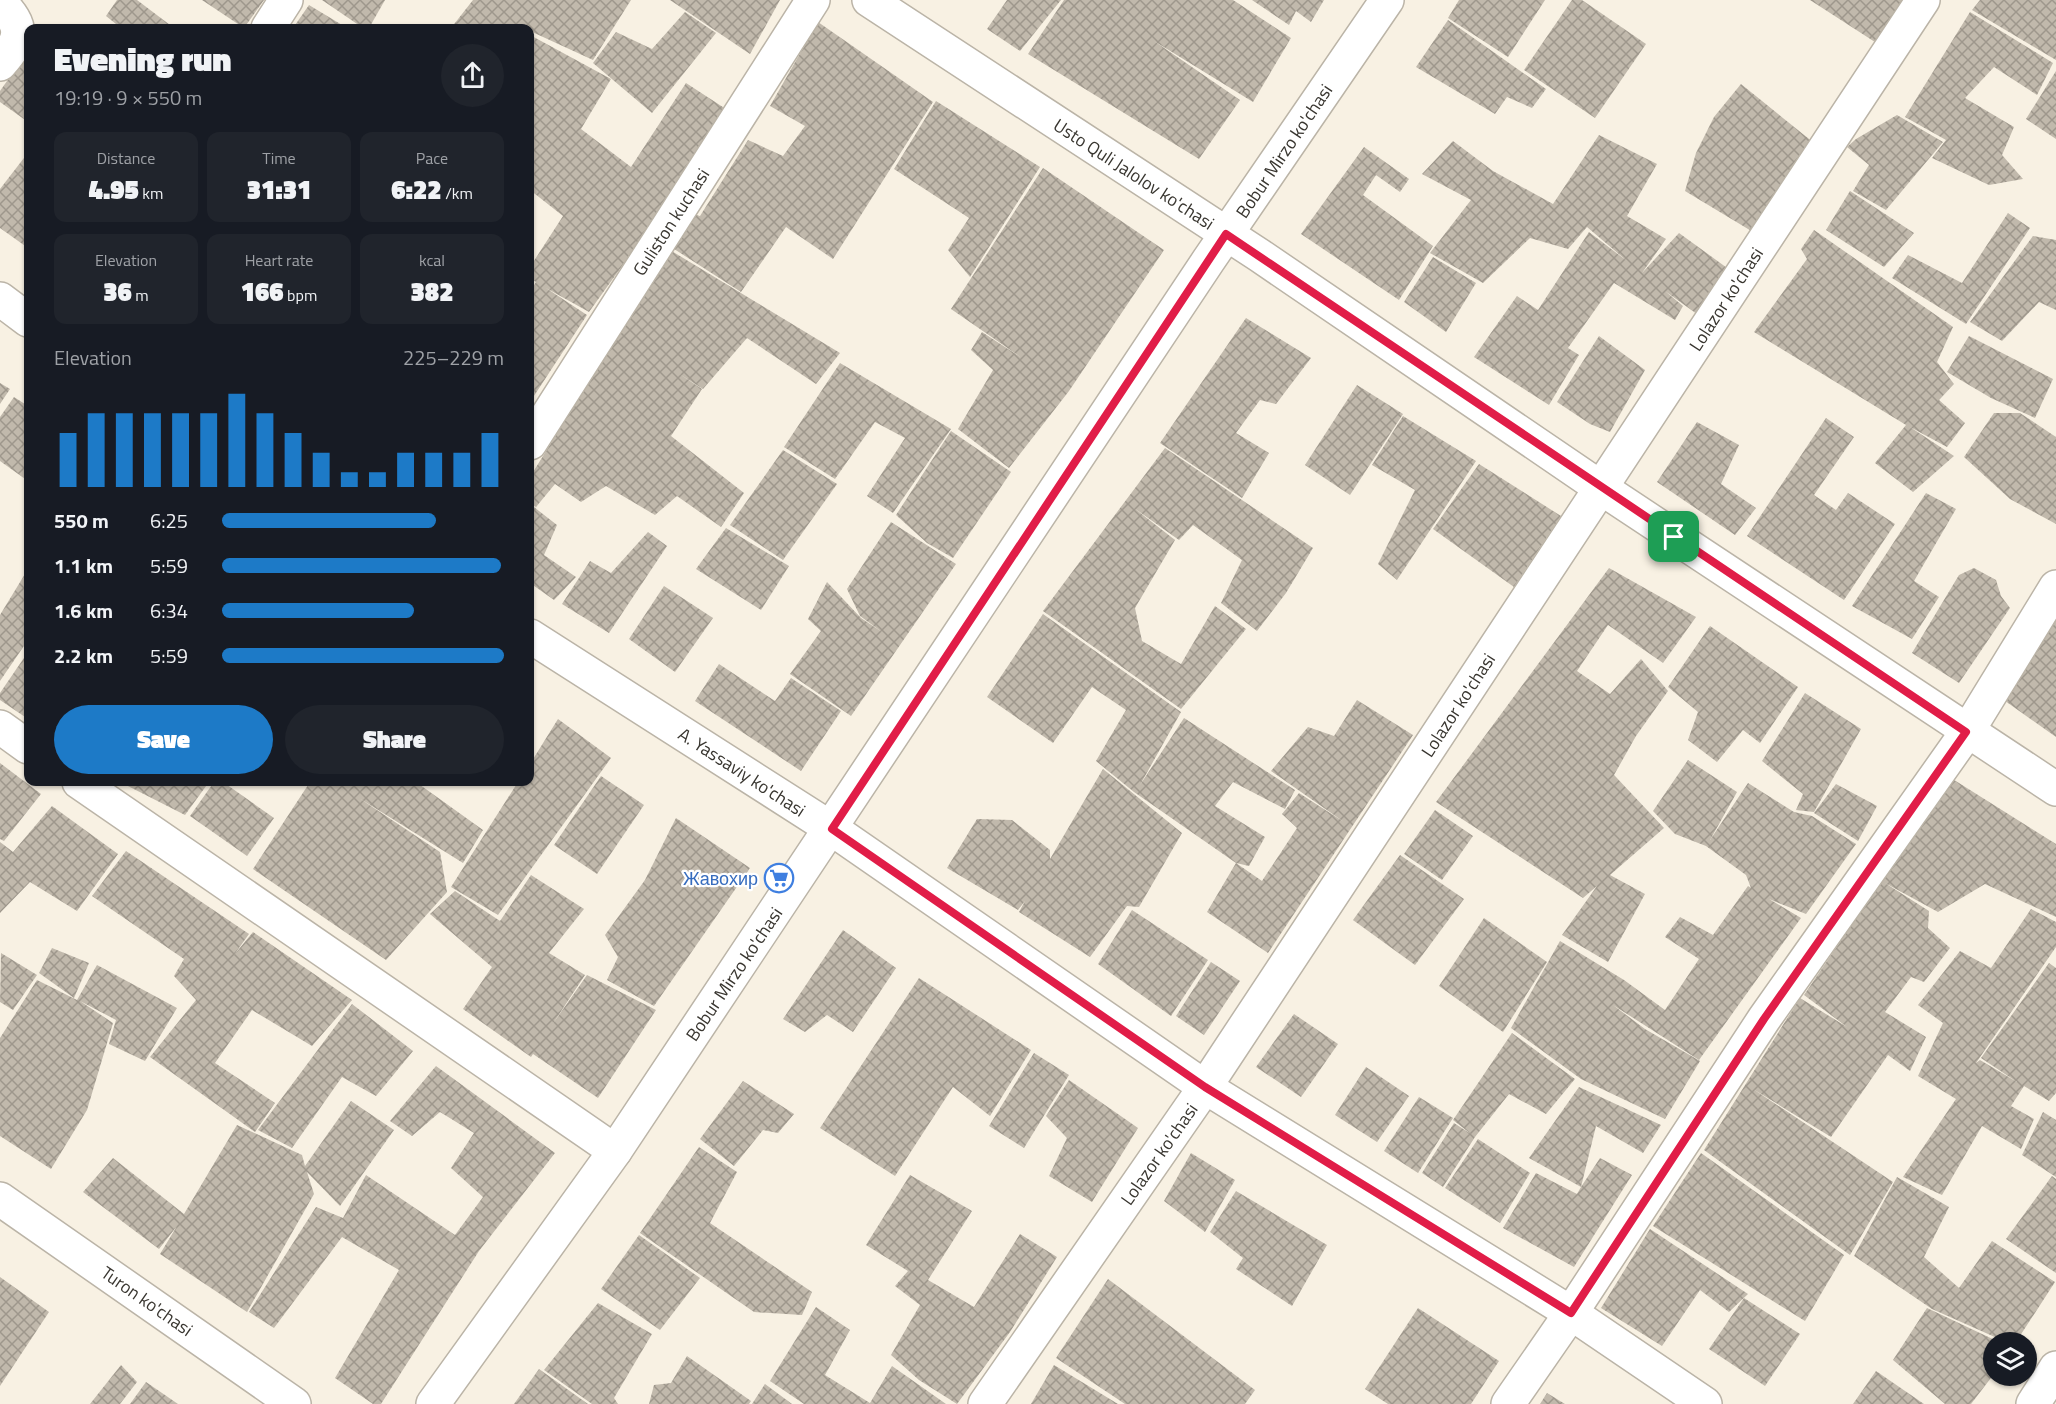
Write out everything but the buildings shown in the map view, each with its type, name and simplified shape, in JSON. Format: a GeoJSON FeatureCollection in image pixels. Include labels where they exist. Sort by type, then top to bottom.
{"type":"FeatureCollection","features":[{"type":"Feature","properties":{"kind":"street"},"geometry":{"type":"LineString","coordinates":[[271,24],[286,0]]}},
{"type":"Feature","properties":{"kind":"street","name":"Guliston kuchasi"},"geometry":{"type":"LineString","coordinates":[[534,437],[813,0]]}},
{"type":"Feature","properties":{"kind":"street","name":"Usto Quli Jalolov ko'chasi"},"geometry":{"type":"LineString","coordinates":[[869,0],[1226,234],[1601,488],[1966,732],[2056,789]]}},
{"type":"Feature","properties":{"kind":"street","name":"Bobur Mirzo ko'chasi"},"geometry":{"type":"LineString","coordinates":[[433,1404],[615,1151],[832,829],[1226,234],[1387,0]]}},
{"type":"Feature","properties":{"kind":"street","name":"Lolazor ko'chasi"},"geometry":{"type":"LineString","coordinates":[[985,1404],[1205,1087],[1923,0]]}},
{"type":"Feature","properties":{"kind":"street"},"geometry":{"type":"LineString","coordinates":[[0,2],[15,18],[19,35],[13,49],[0,64]]}},
{"type":"Feature","properties":{"kind":"street"},"geometry":{"type":"LineString","coordinates":[[0,298],[24,317]]}},
{"type":"Feature","properties":{"kind":"street"},"geometry":{"type":"LineString","coordinates":[[1508,1404],[1571,1313],[1764,1019],[1966,732],[2056,587]]}},
{"type":"Feature","properties":{"kind":"street","name":"A. Yassaviy ko'chasi"},"geometry":{"type":"LineString","coordinates":[[534,639],[832,829],[1205,1087],[1571,1313],[1705,1404]]}},
{"type":"Feature","properties":{"kind":"street"},"geometry":{"type":"LineString","coordinates":[[0,727],[24,744]]}},
{"type":"Feature","properties":{"kind":"street"},"geometry":{"type":"LineString","coordinates":[[85,786],[615,1151]]}},
{"type":"Feature","properties":{"kind":"street","name":"Turon ko'chasi"},"geometry":{"type":"LineString","coordinates":[[0,1199],[294,1404]]}},
{"type":"Feature","properties":{"kind":"street"},"geometry":{"type":"LineString","coordinates":[[2034,1404],[2056,1368]]}},
{"type":"Feature","properties":{"kind":"place","name":"Жавохир"},"geometry":{"type":"Point","coordinates":[779,878]}},
{"type":"Feature","properties":{"kind":"route"},"geometry":{"type":"LineString","coordinates":[[1226,234],[1674,537],[1966,732],[1764,1019],[1571,1313],[1205,1087],[832,829],[1226,234]]}}]}
